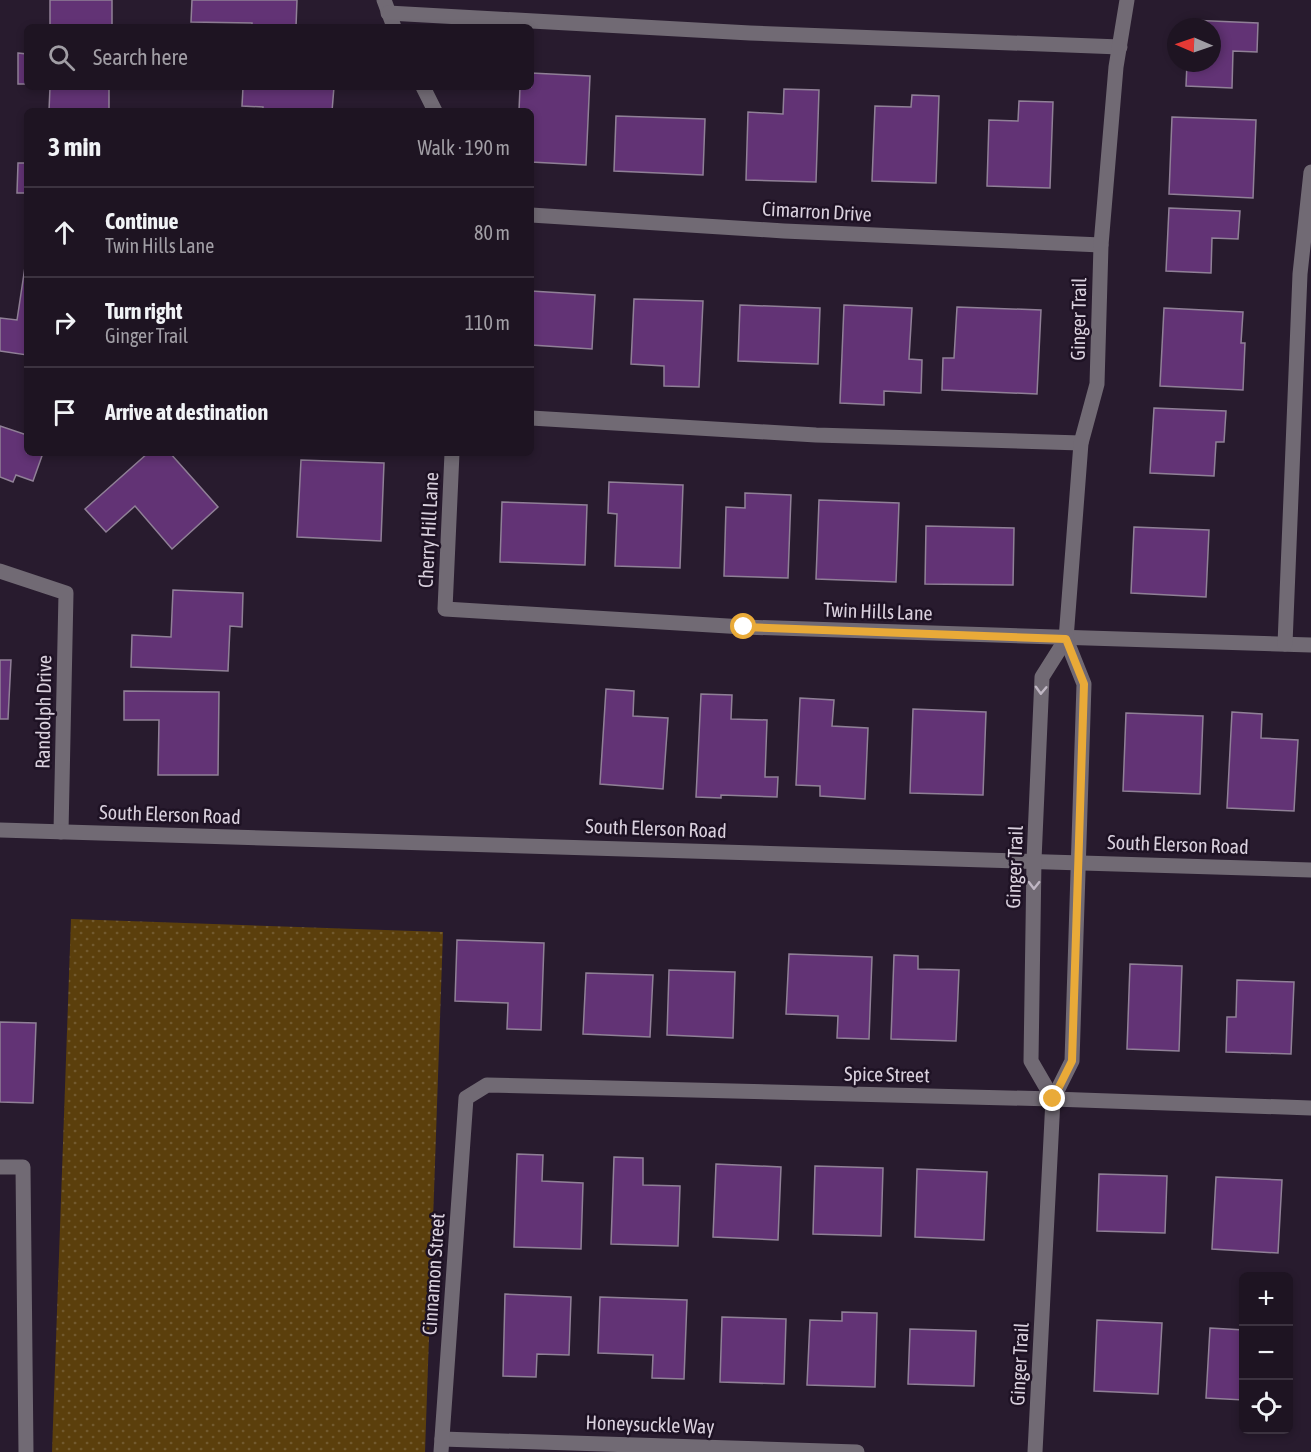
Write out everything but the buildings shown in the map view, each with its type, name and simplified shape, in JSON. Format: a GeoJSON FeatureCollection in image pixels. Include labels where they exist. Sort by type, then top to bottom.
{"type":"FeatureCollection","features":[{"type":"Feature","properties":{"kind":"street","name":"Ginger Trail"},"geometry":{"type":"LineString","coordinates":[[1035,1452],[1053,1099],[1072,1061],[1084,684],[1066,639],[1081,443],[1097,384],[1101,245],[1116,67],[1128,0]]}},
{"type":"Feature","properties":{"kind":"street"},"geometry":{"type":"LineString","coordinates":[[389,13],[750,33],[1120,47]]}},
{"type":"Feature","properties":{"kind":"street"},"geometry":{"type":"LineString","coordinates":[[424,90],[434,108]]}},
{"type":"Feature","properties":{"kind":"street"},"geometry":{"type":"LineString","coordinates":[[1286,644],[1300,274],[1311,172]]}},
{"type":"Feature","properties":{"kind":"street","name":"Cimarron Drive"},"geometry":{"type":"LineString","coordinates":[[534,215],[784,231],[1101,245]]}},
{"type":"Feature","properties":{"kind":"street"},"geometry":{"type":"LineString","coordinates":[[534,418],[816,435],[1081,443]]}},
{"type":"Feature","properties":{"kind":"street","name":"Cherry Hill Lane"},"geometry":{"type":"LineString","coordinates":[[445,609],[452,456]]}},
{"type":"Feature","properties":{"kind":"street","name":"Randolph Drive"},"geometry":{"type":"LineString","coordinates":[[0,571],[66,593],[61,832]]}},
{"type":"Feature","properties":{"kind":"street","name":"Twin Hills Lane"},"geometry":{"type":"LineString","coordinates":[[445,609],[744,627],[1311,645]]}},
{"type":"Feature","properties":{"kind":"street","name":"Ginger Trail"},"geometry":{"type":"LineString","coordinates":[[1053,1099],[1031,1061],[1034,860],[1042,677],[1066,639]]}},
{"type":"Feature","properties":{"kind":"street","name":"South Elerson Road"},"geometry":{"type":"LineString","coordinates":[[0,830],[1311,870]]}},
{"type":"Feature","properties":{"kind":"street","name":"Spice Street"},"geometry":{"type":"LineString","coordinates":[[466,1098],[487,1085],[1311,1108]]}},
{"type":"Feature","properties":{"kind":"street","name":"Cinnamon Street"},"geometry":{"type":"LineString","coordinates":[[441,1445],[466,1098]]}},
{"type":"Feature","properties":{"kind":"street"},"geometry":{"type":"LineString","coordinates":[[0,1167],[23,1167],[26,1452]]}},
{"type":"Feature","properties":{"kind":"street","name":"Honeysuckle Way"},"geometry":{"type":"LineString","coordinates":[[441,1445],[857,1452]]}},
{"type":"Feature","properties":{"kind":"shaded area"},"geometry":{"type":"Polygon","coordinates":[[[71,919],[443,932],[425,1452],[52,1452],[71,919]]]}},
{"type":"Feature","properties":{"kind":"route"},"geometry":{"type":"LineString","coordinates":[[744,627],[1066,639],[1084,684],[1072,1061],[1053,1099]]}}]}
